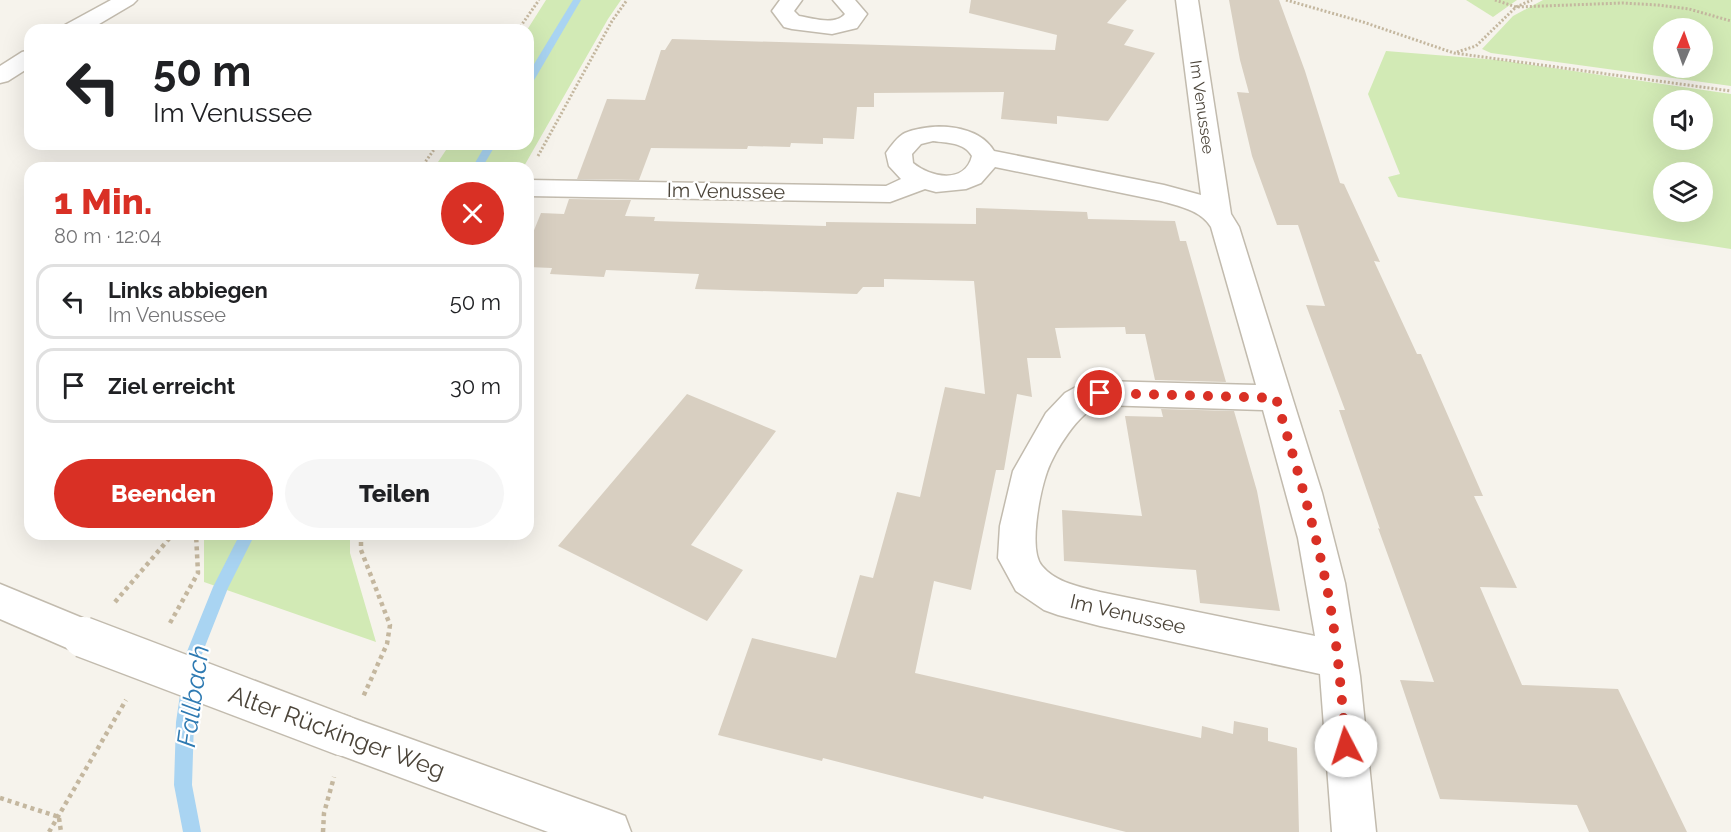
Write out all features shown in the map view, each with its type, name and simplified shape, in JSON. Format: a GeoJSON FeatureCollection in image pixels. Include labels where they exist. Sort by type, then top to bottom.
{"type":"FeatureCollection","features":[{"type":"Feature","properties":{"kind":"street"},"geometry":{"type":"LineString","coordinates":[[84,24],[126,0]]}},
{"type":"Feature","properties":{"kind":"street"},"geometry":{"type":"LineString","coordinates":[[791,0],[783,11],[792,22],[832,27],[849,23],[856,14],[844,0]]}},
{"type":"Feature","properties":{"kind":"street","name":"Im Venussee"},"geometry":{"type":"LineString","coordinates":[[1187,0],[1217,214],[1225,227],[1276,398],[1304,494],[1326,583],[1338,659],[1354,832]]}},
{"type":"Feature","properties":{"kind":"street"},"geometry":{"type":"LineString","coordinates":[[0,76],[24,61]]}},
{"type":"Feature","properties":{"kind":"street"},"geometry":{"type":"LineString","coordinates":[[933,134],[957,135],[973,141],[982,148],[986,157],[984,168],[976,176],[954,184],[932,183],[908,172],[901,165],[899,153],[912,139],[933,134]]}},
{"type":"Feature","properties":{"kind":"street"},"geometry":{"type":"LineString","coordinates":[[986,157],[1164,193],[1196,202],[1217,214]]}},
{"type":"Feature","properties":{"kind":"street","name":"Im Venussee"},"geometry":{"type":"LineString","coordinates":[[534,177],[890,194],[922,180]]}},
{"type":"Feature","properties":{"kind":"street","name":"Im Venussee"},"geometry":{"type":"LineString","coordinates":[[1276,398],[1100,393],[1087,396],[1077,402],[1058,422],[1030,471],[1018,526],[1017,558],[1029,579],[1058,598],[1100,609],[1338,659]]}},
{"type":"Feature","properties":{"kind":"street","name":"Alter Rückinger Weg"},"geometry":{"type":"LineString","coordinates":[[0,601],[83,638],[609,832]]}},
{"type":"Feature","properties":{"kind":"path"},"geometry":{"type":"LineString","coordinates":[[522,24],[538,0]]}},
{"type":"Feature","properties":{"kind":"path"},"geometry":{"type":"LineString","coordinates":[[534,171],[612,21],[627,0]]}},
{"type":"Feature","properties":{"kind":"path"},"geometry":{"type":"LineString","coordinates":[[1286,0],[1363,22],[1454,53],[1731,91]]}},
{"type":"Feature","properties":{"kind":"path"},"geometry":{"type":"LineString","coordinates":[[1495,0],[1516,7],[1623,3],[1689,9],[1731,21]]}},
{"type":"Feature","properties":{"kind":"path"},"geometry":{"type":"LineString","coordinates":[[1454,53],[1476,46],[1516,7],[1532,0]]}},
{"type":"Feature","properties":{"kind":"path"},"geometry":{"type":"LineString","coordinates":[[144,570],[168,540]]}},
{"type":"Feature","properties":{"kind":"path"},"geometry":{"type":"LineString","coordinates":[[196,540],[198,573]]}},
{"type":"Feature","properties":{"kind":"path"},"geometry":{"type":"LineString","coordinates":[[323,832],[324,813],[344,736],[387,644],[390,625],[361,550],[361,540]]}},
{"type":"Feature","properties":{"kind":"path"},"geometry":{"type":"LineString","coordinates":[[0,798],[59,817]]}},
{"type":"Feature","properties":{"kind":"path"},"geometry":{"type":"LineString","coordinates":[[50,832],[59,817]]}},
{"type":"Feature","properties":{"kind":"path"},"geometry":{"type":"LineString","coordinates":[[59,817],[61,832]]}},
{"type":"Feature","properties":{"kind":"green space"},"geometry":{"type":"Polygon","coordinates":[[[546,0],[621,0],[534,149],[534,24],[531,24],[546,0]]]}},
{"type":"Feature","properties":{"kind":"green space"},"geometry":{"type":"Polygon","coordinates":[[[1466,0],[1517,0],[1493,17],[1466,0]]]}},
{"type":"Feature","properties":{"kind":"green space"},"geometry":{"type":"Polygon","coordinates":[[[1543,0],[1731,0],[1731,86],[1673,78],[1713,78],[1713,18],[1653,18],[1653,75],[1491,53],[1482,49],[1513,16],[1543,0]]]}},
{"type":"Feature","properties":{"kind":"green space"},"geometry":{"type":"Polygon","coordinates":[[[1386,51],[1498,60],[1704,90],[1653,90],[1653,150],[1713,150],[1713,91],[1731,94],[1731,249],[1398,197],[1388,177],[1400,174],[1368,94],[1386,51]]]}},
{"type":"Feature","properties":{"kind":"green space"},"geometry":{"type":"Polygon","coordinates":[[[446,150],[533,150],[526,162],[438,162],[446,150]]]}},
{"type":"Feature","properties":{"kind":"green space"},"geometry":{"type":"Polygon","coordinates":[[[204,540],[350,540],[350,553],[376,642],[204,582],[204,540]]]}},
{"type":"Feature","properties":{"kind":"building"},"geometry":{"type":"Polygon","coordinates":[[[971,0],[1127,0],[1107,23],[1134,30],[1124,45],[1155,53],[1108,121],[1057,116],[1057,124],[1001,119],[1004,92],[874,93],[874,107],[857,107],[854,139],[823,138],[823,144],[791,143],[790,147],[748,146],[747,149],[651,148],[639,180],[577,179],[607,99],[645,100],[661,50],[665,50],[672,39],[1055,50],[1057,35],[969,13],[971,0]]]}},
{"type":"Feature","properties":{"kind":"building"},"geometry":{"type":"Polygon","coordinates":[[[1229,0],[1279,0],[1305,71],[1340,183],[1344,184],[1380,262],[1374,261],[1417,354],[1421,354],[1483,496],[1474,496],[1517,588],[1480,587],[1522,685],[1618,689],[1687,832],[1589,832],[1577,805],[1440,799],[1400,680],[1434,682],[1378,528],[1380,529],[1339,410],[1345,410],[1306,305],[1325,306],[1298,225],[1277,225],[1252,156],[1237,92],[1249,93],[1240,60],[1229,0]]]}},
{"type":"Feature","properties":{"kind":"building"},"geometry":{"type":"Polygon","coordinates":[[[569,199],[631,200],[625,216],[655,217],[654,221],[826,226],[826,222],[976,224],[976,208],[1087,212],[1088,219],[1175,221],[1180,241],[1186,241],[1226,382],[1155,380],[1145,334],[1126,334],[1125,327],[1055,328],[1061,358],[1027,358],[1032,397],[1017,394],[1004,470],[996,470],[971,590],[934,581],[915,673],[1201,738],[1202,726],[1233,734],[1234,721],[1268,728],[1268,741],[1297,748],[1299,832],[1126,832],[984,796],[983,799],[823,758],[822,761],[718,735],[752,638],[836,658],[860,575],[873,578],[897,492],[920,497],[945,387],[985,394],[974,281],[884,279],[884,287],[863,287],[857,294],[695,289],[699,274],[606,270],[604,277],[550,274],[552,268],[534,267],[534,230],[541,213],[564,214],[569,199]]]}},
{"type":"Feature","properties":{"kind":"building"},"geometry":{"type":"Polygon","coordinates":[[[687,394],[776,431],[691,545],[743,570],[707,621],[558,546],[687,394]]]}},
{"type":"Feature","properties":{"kind":"building"},"geometry":{"type":"Polygon","coordinates":[[[1161,409],[1234,411],[1257,491],[1280,611],[1200,603],[1196,570],[1064,561],[1062,510],[1142,516],[1125,416],[1163,417],[1161,409]]]}},
{"type":"Feature","properties":{"kind":"waterway","name":"Fallbach"},"geometry":{"type":"LineString","coordinates":[[534,72],[577,0]]}},
{"type":"Feature","properties":{"kind":"waterway","name":"Fallbach"},"geometry":{"type":"LineString","coordinates":[[480,162],[488,150]]}},
{"type":"Feature","properties":{"kind":"waterway","name":"Fallbach"},"geometry":{"type":"LineString","coordinates":[[192,832],[183,785],[185,722],[194,654],[221,587],[245,540]]}},
{"type":"Feature","properties":{"kind":"route"},"geometry":{"type":"LineString","coordinates":[[1100,393],[1276,398],[1304,494],[1326,583],[1338,659],[1346,746]]}}]}
